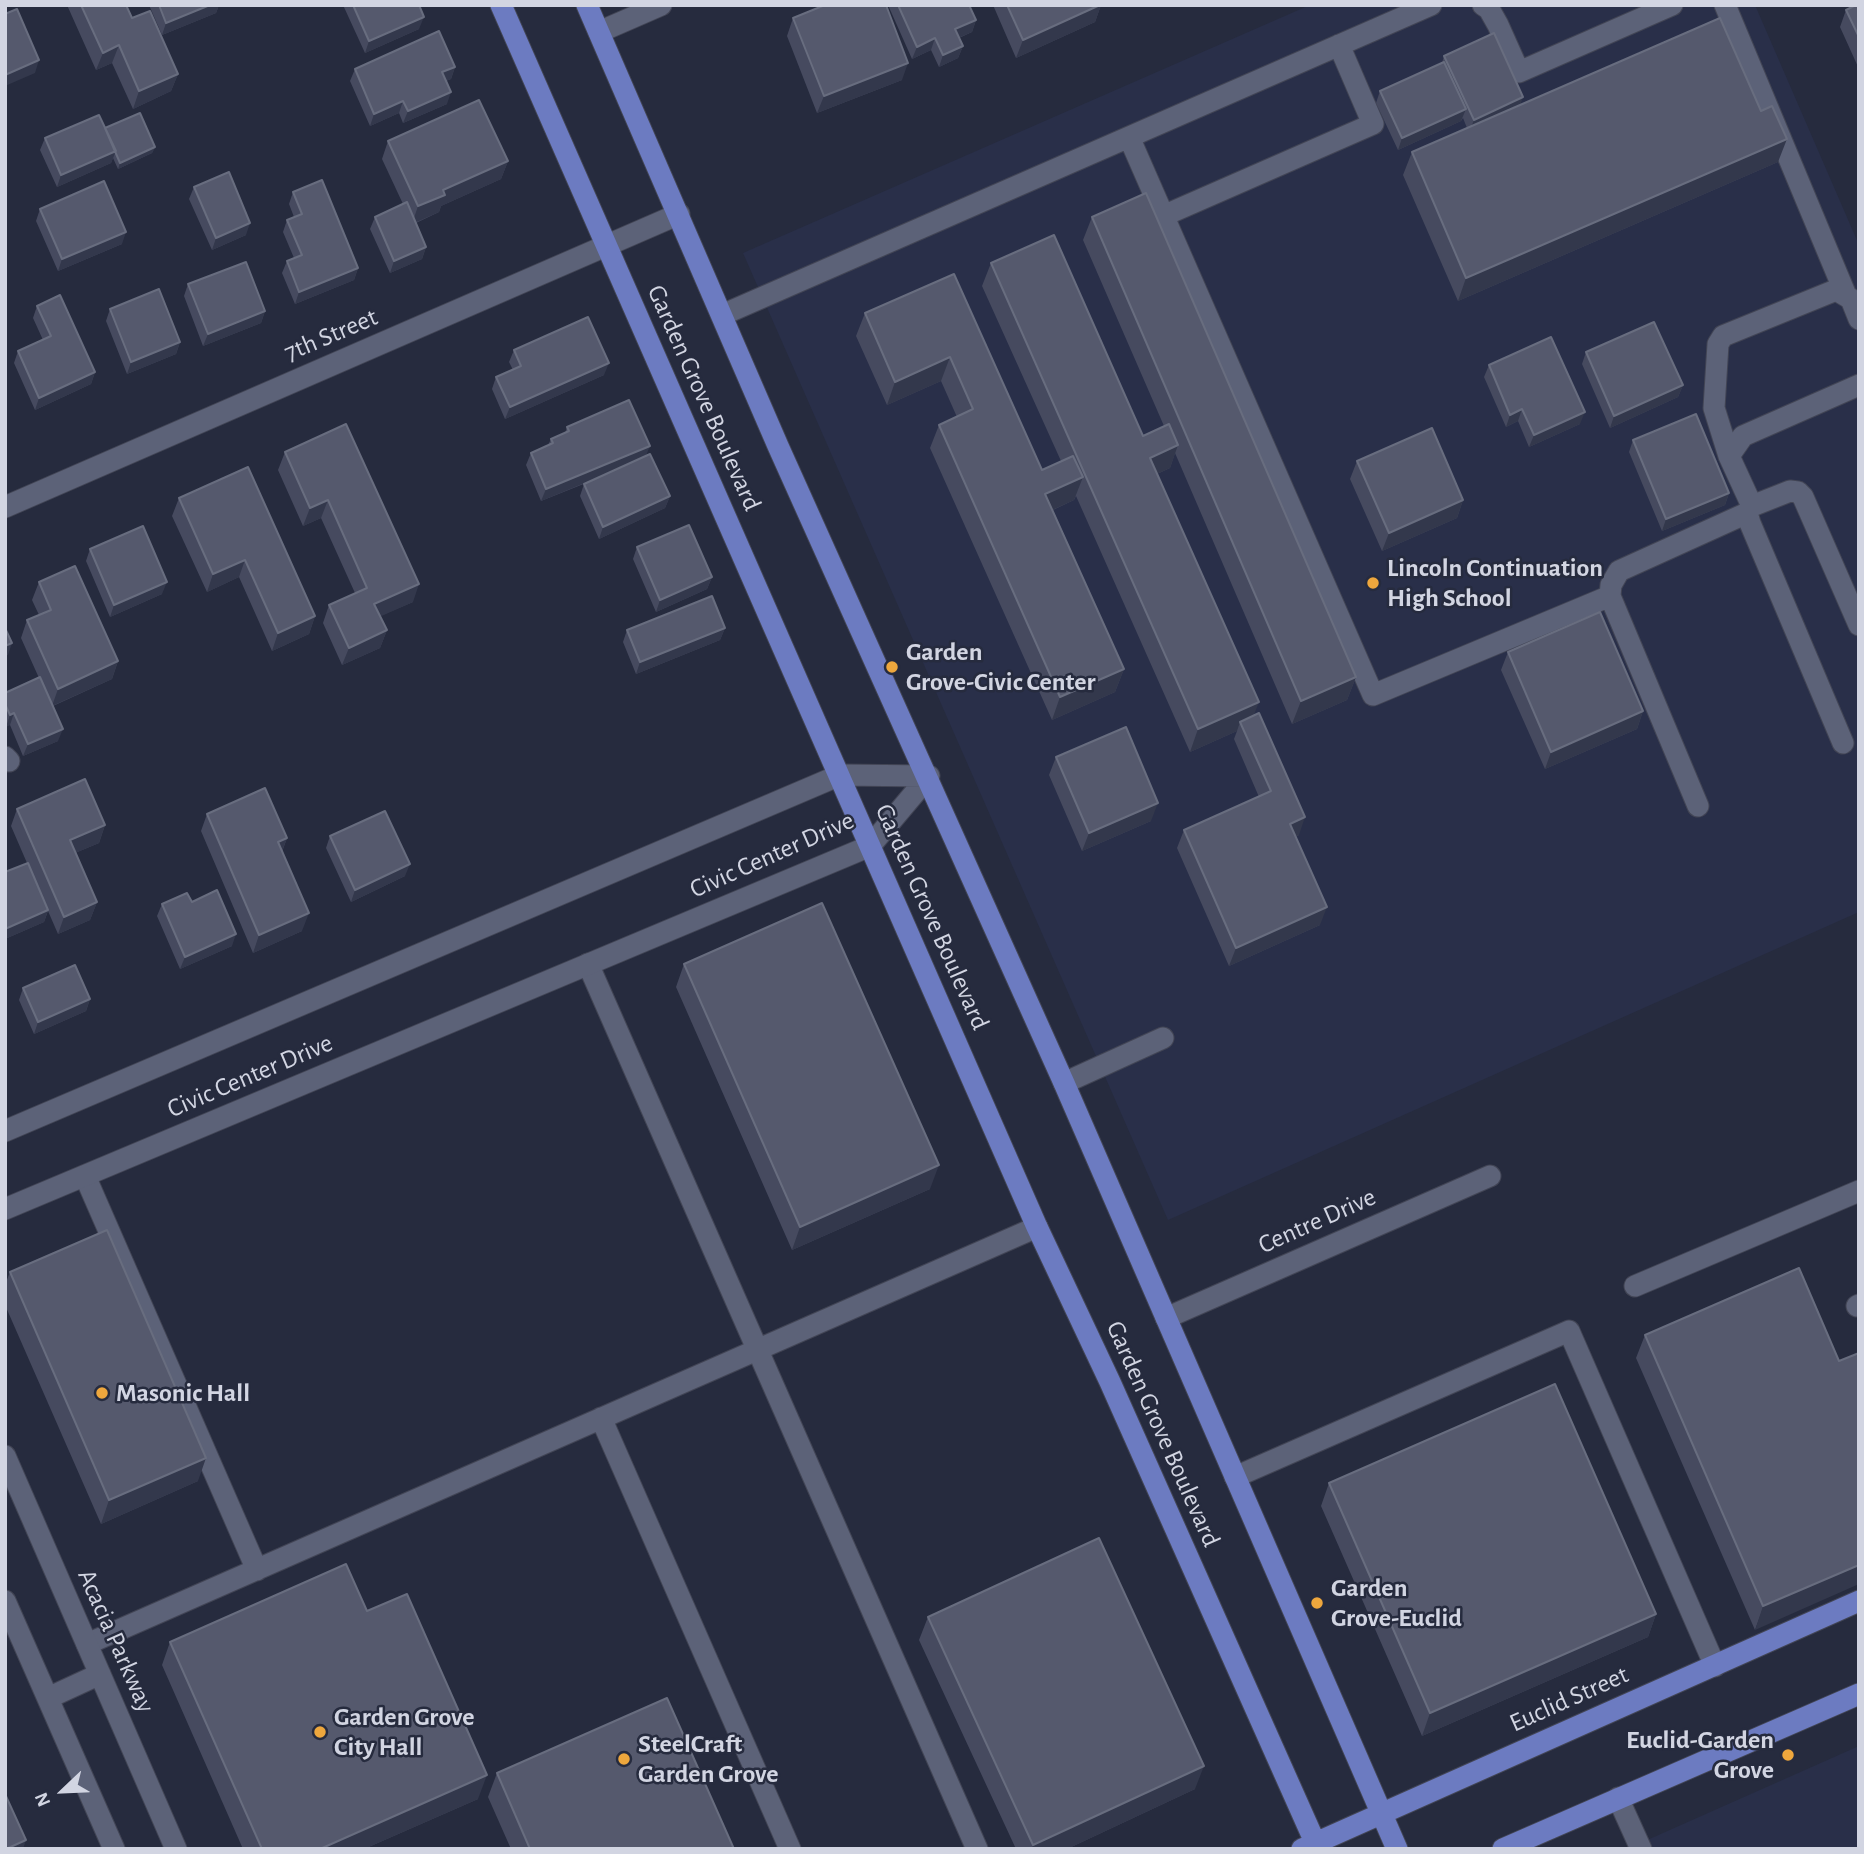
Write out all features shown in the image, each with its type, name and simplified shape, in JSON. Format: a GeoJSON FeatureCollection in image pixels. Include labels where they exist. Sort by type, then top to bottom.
{"type":"FeatureCollection","features":[{"type":"Feature","properties":{"kind":"main road","name":"Garden Grove Boulevard"},"geometry":{"type":"LineString","coordinates":[[501,5],[1037,1227],[1115,1393],[1312,1847]]}},
{"type":"Feature","properties":{"kind":"main road","name":"Garden Grove Boulevard"},"geometry":{"type":"LineString","coordinates":[[587,5],[1064,1083],[1397,1849]]}},
{"type":"Feature","properties":{"kind":"main road","name":"Euclid Street"},"geometry":{"type":"LineString","coordinates":[[1312,1847],[1382,1813],[1859,1601]]}},
{"type":"Feature","properties":{"kind":"main road"},"geometry":{"type":"LineString","coordinates":[[1503,1849],[1859,1693]]}},
{"type":"Feature","properties":{"kind":"street"},"geometry":{"type":"LineString","coordinates":[[599,32],[661,5]]}},
{"type":"Feature","properties":{"kind":"street"},"geometry":{"type":"LineString","coordinates":[[722,315],[1431,5]]}},
{"type":"Feature","properties":{"kind":"street"},"geometry":{"type":"LineString","coordinates":[[1483,5],[1489,9],[1498,25],[1519,72],[1672,5]]}},
{"type":"Feature","properties":{"kind":"street"},"geometry":{"type":"LineString","coordinates":[[1725,5],[1845,293],[1859,319]]}},
{"type":"Feature","properties":{"kind":"street"},"geometry":{"type":"LineString","coordinates":[[1163,216],[1373,124],[1339,45]]}},
{"type":"Feature","properties":{"kind":"street"},"geometry":{"type":"LineString","coordinates":[[1129,137],[1373,695],[1610,596]]}},
{"type":"Feature","properties":{"kind":"street","name":"7th Street"},"geometry":{"type":"LineString","coordinates":[[5,507],[679,215]]}},
{"type":"Feature","properties":{"kind":"street"},"geometry":{"type":"LineString","coordinates":[[1843,743],[1749,510],[1714,408],[1718,344],[1723,337],[1836,290],[1845,293]]}},
{"type":"Feature","properties":{"kind":"street"},"geometry":{"type":"LineString","coordinates":[[1729,456],[1743,436],[1859,385]]}},
{"type":"Feature","properties":{"kind":"street"},"geometry":{"type":"LineString","coordinates":[[1698,806],[1610,596],[1614,578],[1619,571],[1790,491],[1798,492],[1803,497],[1859,625]]}},
{"type":"Feature","properties":{"kind":"street","name":"Civic Center Drive"},"geometry":{"type":"LineString","coordinates":[[5,1131],[840,775],[929,776]]}},
{"type":"Feature","properties":{"kind":"street","name":"Civic Center Drive"},"geometry":{"type":"LineString","coordinates":[[5,1209],[870,846],[929,776]]}},
{"type":"Feature","properties":{"kind":"street"},"geometry":{"type":"LineString","coordinates":[[588,964],[977,1849]]}},
{"type":"Feature","properties":{"kind":"street"},"geometry":{"type":"LineString","coordinates":[[1064,1083],[1163,1038]]}},
{"type":"Feature","properties":{"kind":"street"},"geometry":{"type":"LineString","coordinates":[[85,1175],[257,1570]]}},
{"type":"Feature","properties":{"kind":"street","name":"Centre Drive"},"geometry":{"type":"LineString","coordinates":[[1166,1318],[1490,1176]]}},
{"type":"Feature","properties":{"kind":"street"},"geometry":{"type":"LineString","coordinates":[[1635,1286],[1859,1191]]}},
{"type":"Feature","properties":{"kind":"street"},"geometry":{"type":"LineString","coordinates":[[87,1644],[1037,1227]]}},
{"type":"Feature","properties":{"kind":"street"},"geometry":{"type":"LineString","coordinates":[[1235,1477],[1569,1331],[1715,1665]]}},
{"type":"Feature","properties":{"kind":"street"},"geometry":{"type":"LineString","coordinates":[[601,1418],[790,1849]]}},
{"type":"Feature","properties":{"kind":"street","name":"Acacia Parkway"},"geometry":{"type":"LineString","coordinates":[[5,1456],[176,1849]]}},
{"type":"Feature","properties":{"kind":"street"},"geometry":{"type":"LineString","coordinates":[[5,1601],[114,1849]]}},
{"type":"Feature","properties":{"kind":"street"},"geometry":{"type":"LineString","coordinates":[[48,1698],[100,1674]]}},
{"type":"Feature","properties":{"kind":"street"},"geometry":{"type":"LineString","coordinates":[[1618,1798],[1641,1849]]}},
{"type":"Feature","properties":{"kind":"shaded area","name":"Lincoln Continuation High School"},"geometry":{"type":"Polygon","coordinates":[[[1310,5],[1755,5],[1859,245],[1859,912],[1168,1220],[743,253],[1310,5]]]}},
{"type":"Feature","properties":{"kind":"shaded area"},"geometry":{"type":"Polygon","coordinates":[[[1859,1746],[1859,1849],[1627,1849],[1859,1746]]]}},
{"type":"Feature","properties":{"kind":"building"},"geometry":{"type":"Polygon","coordinates":[[[81,5],[126,5],[132,18],[150,11],[178,74],[139,91],[119,45],[103,53],[81,5]]]}},
{"type":"Feature","properties":{"kind":"building"},"geometry":{"type":"Polygon","coordinates":[[[159,5],[210,5],[166,23],[159,5]]]}},
{"type":"Feature","properties":{"kind":"building"},"geometry":{"type":"Polygon","coordinates":[[[353,5],[419,5],[424,17],[369,41],[353,5]]]}},
{"type":"Feature","properties":{"kind":"building"},"geometry":{"type":"Polygon","coordinates":[[[825,5],[886,5],[908,63],[824,96],[793,18],[825,5]]]}},
{"type":"Feature","properties":{"kind":"building"},"geometry":{"type":"Polygon","coordinates":[[[898,5],[969,5],[976,20],[955,29],[963,46],[943,55],[935,38],[917,47],[898,5]]]}},
{"type":"Feature","properties":{"kind":"building"},"geometry":{"type":"Polygon","coordinates":[[[1007,5],[1100,5],[1023,40],[1007,5]]]}},
{"type":"Feature","properties":{"kind":"building"},"geometry":{"type":"Polygon","coordinates":[[[1859,5],[1859,37],[1846,10],[1859,5]]]}},
{"type":"Feature","properties":{"kind":"building"},"geometry":{"type":"Polygon","coordinates":[[[17,9],[39,60],[5,75],[5,14],[17,9]]]}},
{"type":"Feature","properties":{"kind":"building"},"geometry":{"type":"Polygon","coordinates":[[[1720,18],[1761,111],[1772,106],[1787,139],[1466,278],[1412,152],[1720,18]]]}},
{"type":"Feature","properties":{"kind":"building"},"geometry":{"type":"Polygon","coordinates":[[[439,31],[455,67],[442,72],[451,92],[408,111],[403,101],[374,114],[355,69],[439,31]]]}},
{"type":"Feature","properties":{"kind":"building"},"geometry":{"type":"Polygon","coordinates":[[[1494,33],[1523,97],[1474,120],[1444,56],[1494,33]]]}},
{"type":"Feature","properties":{"kind":"building"},"geometry":{"type":"Polygon","coordinates":[[[1444,62],[1466,109],[1402,138],[1380,91],[1444,62]]]}},
{"type":"Feature","properties":{"kind":"building"},"geometry":{"type":"Polygon","coordinates":[[[479,100],[508,161],[443,190],[445,195],[418,206],[388,141],[479,100]]]}},
{"type":"Feature","properties":{"kind":"building"},"geometry":{"type":"Polygon","coordinates":[[[140,113],[155,147],[120,163],[105,128],[140,113]]]}},
{"type":"Feature","properties":{"kind":"building"},"geometry":{"type":"Polygon","coordinates":[[[99,115],[116,151],[61,175],[45,138],[99,115]]]}},
{"type":"Feature","properties":{"kind":"building"},"geometry":{"type":"Polygon","coordinates":[[[229,172],[250,223],[216,238],[194,187],[229,172]]]}},
{"type":"Feature","properties":{"kind":"building"},"geometry":{"type":"Polygon","coordinates":[[[322,180],[358,268],[299,292],[287,261],[302,255],[287,220],[302,214],[293,192],[322,180]]]}},
{"type":"Feature","properties":{"kind":"building"},"geometry":{"type":"Polygon","coordinates":[[[104,181],[126,232],[62,259],[40,209],[104,181]]]}},
{"type":"Feature","properties":{"kind":"building"},"geometry":{"type":"Polygon","coordinates":[[[1146,193],[1356,677],[1301,701],[1092,217],[1146,193]]]}},
{"type":"Feature","properties":{"kind":"building"},"geometry":{"type":"Polygon","coordinates":[[[407,202],[426,247],[394,261],[375,217],[407,202]]]}},
{"type":"Feature","properties":{"kind":"building"},"geometry":{"type":"Polygon","coordinates":[[[1054,235],[1143,436],[1169,424],[1178,445],[1150,458],[1259,702],[1198,729],[991,263],[1054,235]]]}},
{"type":"Feature","properties":{"kind":"building"},"geometry":{"type":"Polygon","coordinates":[[[246,262],[265,311],[208,334],[188,284],[246,262]]]}},
{"type":"Feature","properties":{"kind":"building"},"geometry":{"type":"Polygon","coordinates":[[[954,274],[1042,470],[1073,456],[1083,477],[1045,494],[1124,669],[1060,697],[939,425],[973,409],[950,357],[895,382],[865,313],[954,274]]]}},
{"type":"Feature","properties":{"kind":"building"},"geometry":{"type":"Polygon","coordinates":[[[159,289],[180,342],[131,362],[110,309],[159,289]]]}},
{"type":"Feature","properties":{"kind":"building"},"geometry":{"type":"Polygon","coordinates":[[[60,295],[95,372],[39,398],[18,351],[51,336],[37,306],[60,295]]]}},
{"type":"Feature","properties":{"kind":"building"},"geometry":{"type":"Polygon","coordinates":[[[588,317],[609,363],[510,407],[496,377],[521,366],[514,350],[588,317]]]}},
{"type":"Feature","properties":{"kind":"building"},"geometry":{"type":"Polygon","coordinates":[[[1654,322],[1683,385],[1614,416],[1586,352],[1654,322]]]}},
{"type":"Feature","properties":{"kind":"building"},"geometry":{"type":"Polygon","coordinates":[[[1551,337],[1585,412],[1534,435],[1522,409],[1510,415],[1489,365],[1551,337]]]}},
{"type":"Feature","properties":{"kind":"building"},"geometry":{"type":"Polygon","coordinates":[[[629,400],[650,446],[546,489],[531,453],[553,443],[551,439],[569,431],[567,427],[629,400]]]}},
{"type":"Feature","properties":{"kind":"building"},"geometry":{"type":"Polygon","coordinates":[[[1696,414],[1729,493],[1666,519],[1633,440],[1696,414]]]}},
{"type":"Feature","properties":{"kind":"building"},"geometry":{"type":"Polygon","coordinates":[[[346,424],[419,584],[374,604],[387,630],[349,648],[329,605],[367,588],[328,500],[310,508],[285,452],[346,424]]]}},
{"type":"Feature","properties":{"kind":"building"},"geometry":{"type":"Polygon","coordinates":[[[1432,428],[1463,500],[1389,533],[1357,461],[1432,428]]]}},
{"type":"Feature","properties":{"kind":"building"},"geometry":{"type":"Polygon","coordinates":[[[650,454],[670,496],[603,527],[584,484],[650,454]]]}},
{"type":"Feature","properties":{"kind":"building"},"geometry":{"type":"Polygon","coordinates":[[[248,467],[315,616],[278,633],[245,560],[213,574],[179,498],[248,467]]]}},
{"type":"Feature","properties":{"kind":"building"},"geometry":{"type":"Polygon","coordinates":[[[689,525],[712,577],[660,600],[637,547],[689,525]]]}},
{"type":"Feature","properties":{"kind":"building"},"geometry":{"type":"Polygon","coordinates":[[[143,526],[167,582],[114,605],[90,549],[143,526]]]}},
{"type":"Feature","properties":{"kind":"building"},"geometry":{"type":"Polygon","coordinates":[[[75,566],[118,661],[58,689],[27,620],[51,610],[39,582],[75,566]]]}},
{"type":"Feature","properties":{"kind":"building"},"geometry":{"type":"Polygon","coordinates":[[[712,596],[725,628],[640,662],[627,630],[712,596]]]}},
{"type":"Feature","properties":{"kind":"building"},"geometry":{"type":"Polygon","coordinates":[[[1600,612],[1643,711],[1551,752],[1508,652],[1600,612]]]}},
{"type":"Feature","properties":{"kind":"building"},"geometry":{"type":"Polygon","coordinates":[[[5,628],[12,643],[5,646],[5,628]]]}},
{"type":"Feature","properties":{"kind":"building"},"geometry":{"type":"Polygon","coordinates":[[[40,677],[63,729],[28,744],[14,713],[10,715],[5,704],[5,693],[40,677]]]}},
{"type":"Feature","properties":{"kind":"building"},"geometry":{"type":"Polygon","coordinates":[[[1259,713],[1305,817],[1290,824],[1327,907],[1236,948],[1184,830],[1271,791],[1240,722],[1259,713]]]}},
{"type":"Feature","properties":{"kind":"building"},"geometry":{"type":"Polygon","coordinates":[[[1126,727],[1158,803],[1089,833],[1056,757],[1126,727]]]}},
{"type":"Feature","properties":{"kind":"building"},"geometry":{"type":"Polygon","coordinates":[[[85,779],[105,825],[70,840],[97,902],[64,917],[17,809],[85,779]]]}},
{"type":"Feature","properties":{"kind":"building"},"geometry":{"type":"Polygon","coordinates":[[[265,788],[287,838],[278,842],[309,913],[259,935],[207,814],[265,788]]]}},
{"type":"Feature","properties":{"kind":"building"},"geometry":{"type":"Polygon","coordinates":[[[385,811],[410,864],[355,890],[330,836],[385,811]]]}},
{"type":"Feature","properties":{"kind":"building"},"geometry":{"type":"Polygon","coordinates":[[[28,863],[48,910],[5,929],[5,872],[28,863]]]}},
{"type":"Feature","properties":{"kind":"building"},"geometry":{"type":"Polygon","coordinates":[[[217,890],[236,934],[185,957],[162,904],[187,893],[192,902],[217,890]]]}},
{"type":"Feature","properties":{"kind":"building"},"geometry":{"type":"Polygon","coordinates":[[[822,903],[939,1165],[800,1227],[684,964],[822,903]]]}},
{"type":"Feature","properties":{"kind":"building"},"geometry":{"type":"Polygon","coordinates":[[[75,965],[90,999],[38,1022],[23,988],[75,965]]]}},
{"type":"Feature","properties":{"kind":"building","name":"Masonic Hall"},"geometry":{"type":"Polygon","coordinates":[[[107,1230],[206,1458],[109,1500],[10,1272],[107,1230]]]}},
{"type":"Feature","properties":{"kind":"building"},"geometry":{"type":"Polygon","coordinates":[[[1799,1268],[1839,1361],[1859,1353],[1859,1565],[1763,1606],[1645,1335],[1799,1268]]]}},
{"type":"Feature","properties":{"kind":"building"},"geometry":{"type":"Polygon","coordinates":[[[1555,1384],[1656,1614],[1430,1713],[1329,1483],[1555,1384]]]}},
{"type":"Feature","properties":{"kind":"building"},"geometry":{"type":"Polygon","coordinates":[[[1099,1538],[1204,1766],[1033,1845],[928,1617],[1099,1538]]]}},
{"type":"Feature","properties":{"kind":"building","name":"Garden Grove City Hall"},"geometry":{"type":"Polygon","coordinates":[[[346,1564],[367,1611],[407,1594],[487,1775],[320,1849],[262,1849],[170,1642],[346,1564]]]}},
{"type":"Feature","properties":{"kind":"building","name":"SteelCraft Garden Grove"},"geometry":{"type":"Polygon","coordinates":[[[667,1698],[734,1849],[530,1849],[497,1773],[667,1698]]]}},
{"type":"Feature","properties":{"kind":"building"},"geometry":{"type":"Polygon","coordinates":[[[5,1794],[26,1840],[6,1849],[5,1849],[5,1794]]]}},
{"type":"Feature","properties":{"kind":"place","name":"Lincoln Continuation High School"},"geometry":{"type":"Point","coordinates":[1373,583]}},
{"type":"Feature","properties":{"kind":"place","name":"Garden Grove-Civic Center"},"geometry":{"type":"Point","coordinates":[892,667]}},
{"type":"Feature","properties":{"kind":"place","name":"Masonic Hall"},"geometry":{"type":"Point","coordinates":[102,1393]}},
{"type":"Feature","properties":{"kind":"place","name":"Garden Grove-Euclid"},"geometry":{"type":"Point","coordinates":[1317,1603]}},
{"type":"Feature","properties":{"kind":"place","name":"Garden Grove City Hall"},"geometry":{"type":"Point","coordinates":[320,1732]}},
{"type":"Feature","properties":{"kind":"place","name":"Euclid-Garden Grove"},"geometry":{"type":"Point","coordinates":[1788,1755]}},
{"type":"Feature","properties":{"kind":"place","name":"SteelCraft Garden Grove"},"geometry":{"type":"Point","coordinates":[624,1759]}}]}
